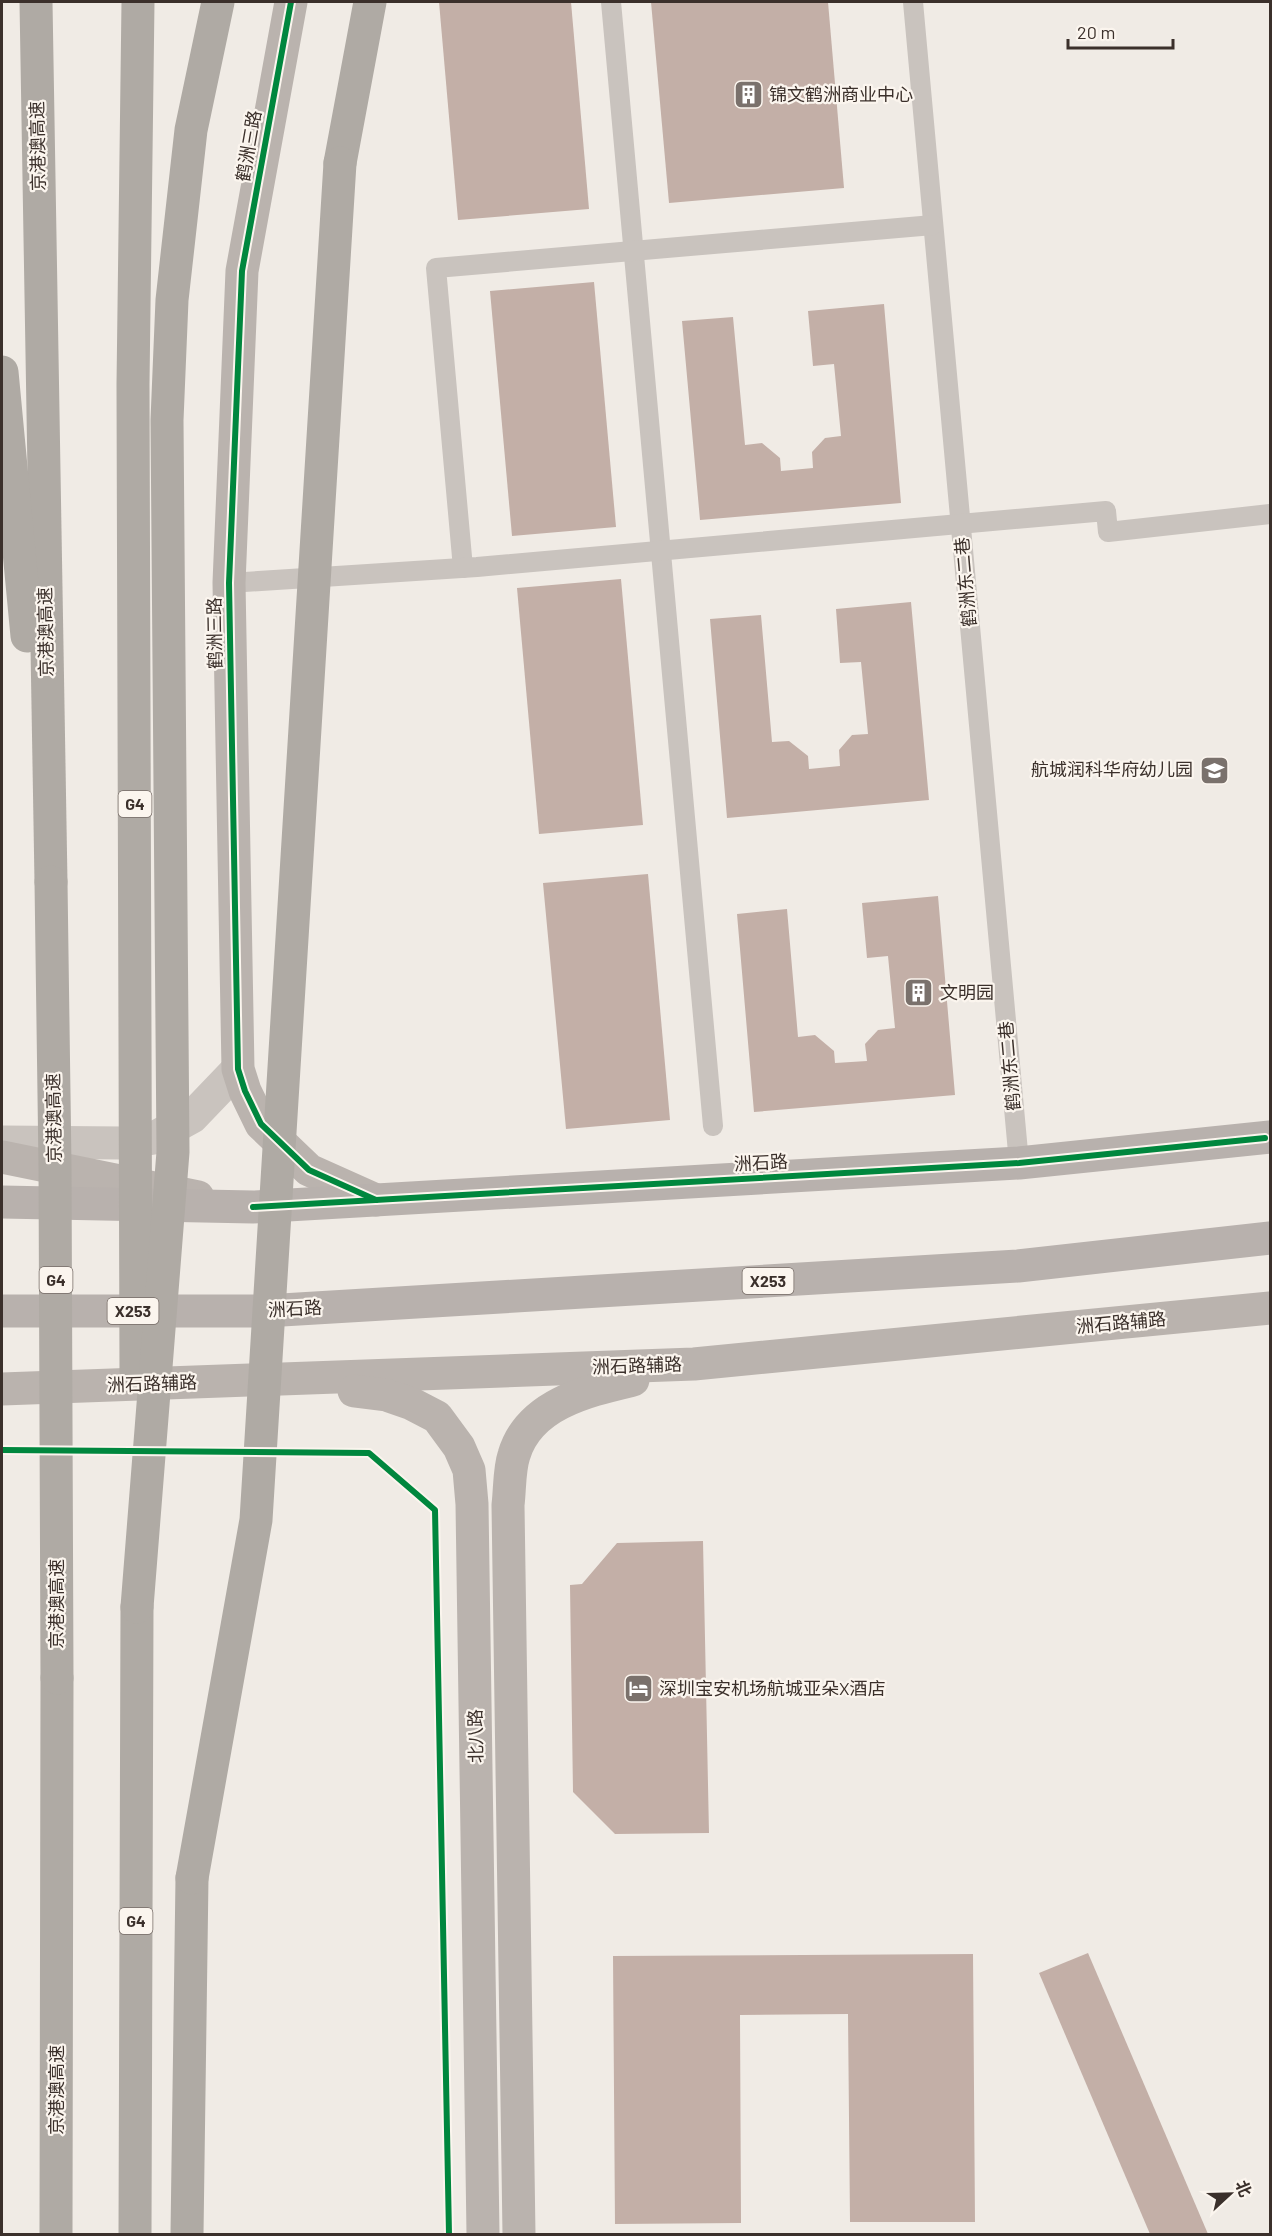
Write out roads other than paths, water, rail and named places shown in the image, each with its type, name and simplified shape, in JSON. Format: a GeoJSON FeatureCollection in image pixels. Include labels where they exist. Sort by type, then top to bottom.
{"type":"FeatureCollection","features":[{"type":"Feature","properties":{"kind":"highway","name":"京港澳高速"},"geometry":{"type":"LineString","coordinates":[[36,2],[55,1166],[56,2235]]}},
{"type":"Feature","properties":{"kind":"highway","name":"G4"},"geometry":{"type":"LineString","coordinates":[[135,2235],[137,1607],[133,384],[138,2]]}},
{"type":"Feature","properties":{"kind":"highway"},"geometry":{"type":"LineString","coordinates":[[137,1607],[173,1152],[167,420],[172,300],[191,130],[218,2]]}},
{"type":"Feature","properties":{"kind":"highway"},"geometry":{"type":"LineString","coordinates":[[187,2235],[192,1878],[256,1520],[340,163],[370,2]]}},
{"type":"Feature","properties":{"kind":"highway"},"geometry":{"type":"LineString","coordinates":[[2,372],[51,882]]}},
{"type":"Feature","properties":{"kind":"main road","name":"洲石路"},"geometry":{"type":"LineString","coordinates":[[2,1202],[253,1207],[1019,1163],[1269,1137]]}},
{"type":"Feature","properties":{"kind":"main road","name":"洲石路"},"geometry":{"type":"LineString","coordinates":[[2,1311],[265,1311],[1018,1266],[1270,1238]]}},
{"type":"Feature","properties":{"kind":"street","name":"鹤洲三路"},"geometry":{"type":"LineString","coordinates":[[284,4],[242,271],[229,583],[238,1069],[245,1091],[261,1124],[309,1170],[376,1200]]}},
{"type":"Feature","properties":{"kind":"street"},"geometry":{"type":"LineString","coordinates":[[2,1142],[123,1143],[154,1138],[192,1117],[238,1069]]}},
{"type":"Feature","properties":{"kind":"street"},"geometry":{"type":"LineString","coordinates":[[2,1157],[253,1207]]}},
{"type":"Feature","properties":{"kind":"street","name":"洲石路辅路"},"geometry":{"type":"LineString","coordinates":[[2,1389],[694,1364],[1270,1308]]}},
{"type":"Feature","properties":{"kind":"street","name":"北八路"},"geometry":{"type":"LineString","coordinates":[[519,2235],[508,1505],[514,1455],[531,1423],[553,1406],[593,1390],[694,1364]]}},
{"type":"Feature","properties":{"kind":"street","name":"北八路"},"geometry":{"type":"LineString","coordinates":[[272,1380],[386,1395],[412,1404],[437,1417],[459,1447],[469,1470],[472,1504],[483,2235]]}},
{"type":"Feature","properties":{"kind":"lane"},"geometry":{"type":"LineString","coordinates":[[611,2],[713,1126]]}},
{"type":"Feature","properties":{"kind":"lane","name":"鹤洲东二巷"},"geometry":{"type":"LineString","coordinates":[[913,2],[1019,1163]]}},
{"type":"Feature","properties":{"kind":"lane"},"geometry":{"type":"LineString","coordinates":[[463,568],[436,268],[933,225]]}},
{"type":"Feature","properties":{"kind":"lane"},"geometry":{"type":"LineString","coordinates":[[229,583],[463,568],[1106,511],[1108,532],[1270,514]]}},
{"type":"Feature","properties":{"kind":"place","name":"锦文鹤洲商业中心"},"geometry":{"type":"Point","coordinates":[748,95]}},
{"type":"Feature","properties":{"kind":"place","name":"航城润科华府幼儿园"},"geometry":{"type":"Point","coordinates":[1214,770]}},
{"type":"Feature","properties":{"kind":"place","name":"文明园"},"geometry":{"type":"Point","coordinates":[919,993]}},
{"type":"Feature","properties":{"kind":"place","name":"深圳宝安机场航城亚朵X酒店"},"geometry":{"type":"Point","coordinates":[638,1689]}}]}
